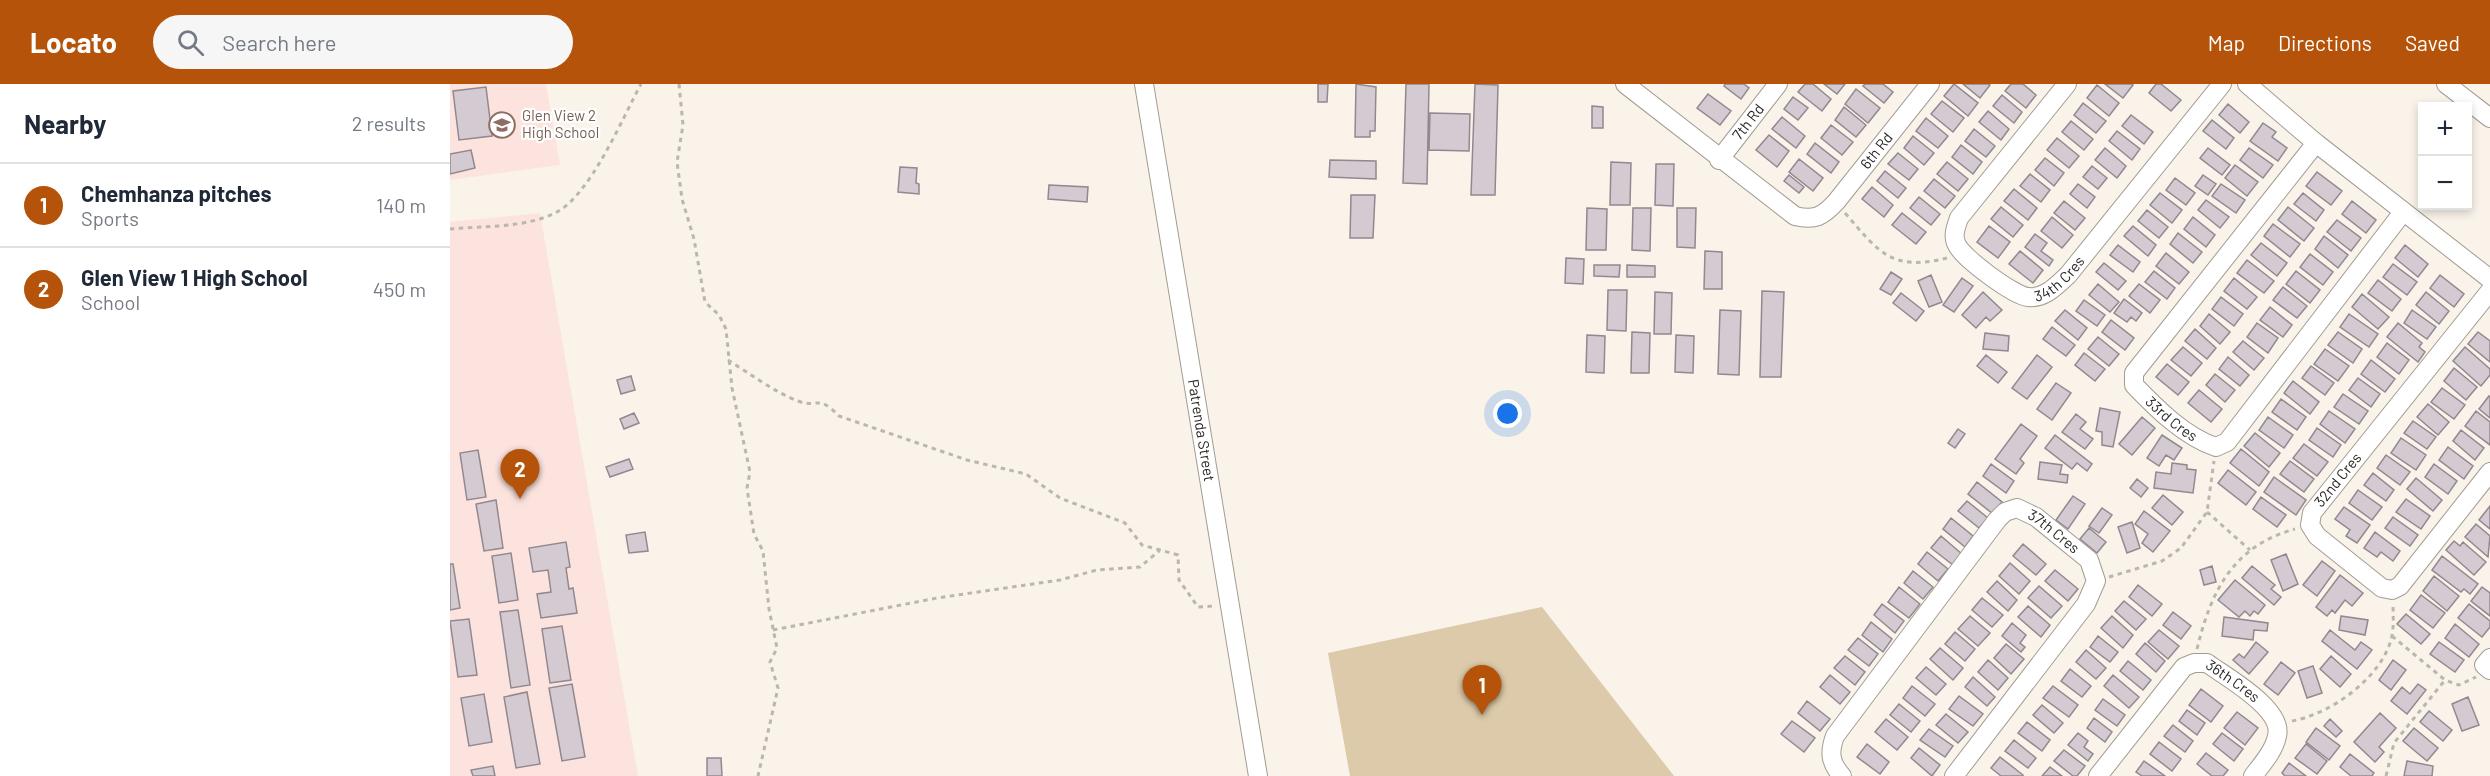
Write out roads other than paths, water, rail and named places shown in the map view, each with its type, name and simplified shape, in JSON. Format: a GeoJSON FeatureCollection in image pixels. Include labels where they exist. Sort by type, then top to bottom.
{"type":"FeatureCollection","features":[{"type":"Feature","properties":{"kind":"street","name":"Patrenda Street"},"geometry":{"type":"LineString","coordinates":[[1144,84],[1258,776]]}},
{"type":"Feature","properties":{"kind":"street","name":"7th Rd"},"geometry":{"type":"LineString","coordinates":[[1719,160],[1778,84]]}},
{"type":"Feature","properties":{"kind":"street","name":"6th Rd"},"geometry":{"type":"LineString","coordinates":[[1719,160],[1795,216],[1807,219],[1822,217],[1930,84]]}},
{"type":"Feature","properties":{"kind":"street","name":"34th Cres"},"geometry":{"type":"LineString","coordinates":[[2067,84],[1959,218],[1954,231],[1956,244],[1963,254],[2016,294],[2028,297],[2041,296],[2068,275],[2222,84]]}},
{"type":"Feature","properties":{"kind":"street"},"geometry":{"type":"LineString","coordinates":[[2247,84],[2316,143],[2490,279]]}},
{"type":"Feature","properties":{"kind":"street"},"geometry":{"type":"LineString","coordinates":[[2446,84],[2490,118]]}},
{"type":"Feature","properties":{"kind":"street"},"geometry":{"type":"LineString","coordinates":[[1631,86],[1719,160]]}},
{"type":"Feature","properties":{"kind":"street","name":"33rd Cres"},"geometry":{"type":"LineString","coordinates":[[2316,143],[2134,373],[2134,386],[2190,434],[2203,443],[2216,447],[2227,442],[2403,212]]}},
{"type":"Feature","properties":{"kind":"street","name":"32nd Cres"},"geometry":{"type":"LineString","coordinates":[[2490,291],[2312,513],[2310,525],[2317,536],[2382,588],[2392,590],[2400,586],[2490,472]]}},
{"type":"Feature","properties":{"kind":"street","name":"37th Cres"},"geometry":{"type":"LineString","coordinates":[[1842,776],[1833,766],[1830,749],[1835,736],[2005,512],[2017,508],[2036,517],[2089,560],[2096,581],[2086,604],[1954,776]]}},
{"type":"Feature","properties":{"kind":"street","name":"36th Cres"},"geometry":{"type":"LineString","coordinates":[[2098,776],[2184,667],[2194,663],[2206,663],[2269,709],[2278,723],[2278,736],[2273,747],[2253,776]]}},
{"type":"Feature","properties":{"kind":"place","name":"Glen View 2 High School"},"geometry":{"type":"Point","coordinates":[502,125]}},
{"type":"Feature","properties":{"kind":"place","name":"Glen View 1 High School"},"geometry":{"type":"Point","coordinates":[520,499]}},
{"type":"Feature","properties":{"kind":"place","name":"Chemhanza pitches"},"geometry":{"type":"Point","coordinates":[1482,715]}}]}
